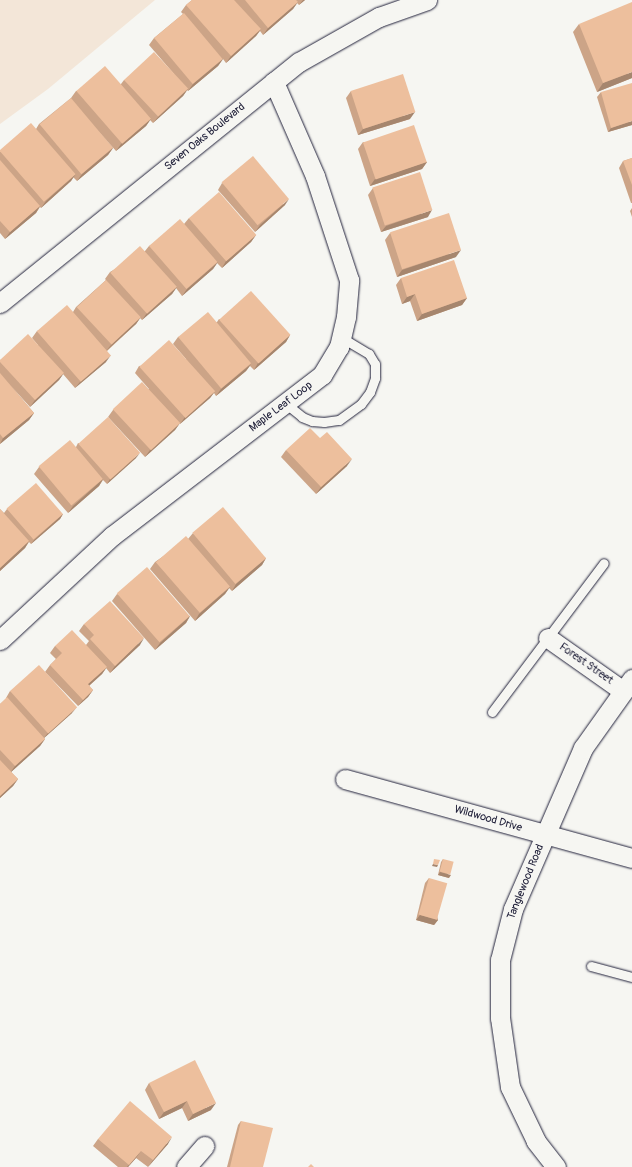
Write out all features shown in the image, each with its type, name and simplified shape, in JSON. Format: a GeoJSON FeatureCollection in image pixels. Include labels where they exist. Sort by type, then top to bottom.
{"type":"FeatureCollection","features":[{"type":"Feature","properties":{"kind":"street","name":"Seven Oaks Boulevard"},"geometry":{"type":"LineString","coordinates":[[0,302],[299,62],[379,17],[427,0]]}},
{"type":"Feature","properties":{"kind":"street","name":"Maple Leaf Loop"},"geometry":{"type":"LineString","coordinates":[[0,640],[112,536],[322,375],[339,347],[346,318],[349,280],[315,176],[274,82]]}},
{"type":"Feature","properties":{"kind":"street","name":"Forest Street"},"geometry":{"type":"LineString","coordinates":[[548,638],[627,685]]}},
{"type":"Feature","properties":{"kind":"street","name":"Tanglewood Road"},"geometry":{"type":"LineString","coordinates":[[556,1167],[536,1141],[510,1086],[500,1018],[500,960],[513,909],[583,748],[627,685]]}},
{"type":"Feature","properties":{"kind":"street","name":"Wildwood Drive"},"geometry":{"type":"LineString","coordinates":[[345,779],[632,858]]}},
{"type":"Feature","properties":{"kind":"street"},"geometry":{"type":"LineString","coordinates":[[186,1167],[204,1146]]}},
{"type":"Feature","properties":{"kind":"lane"},"geometry":{"type":"LineString","coordinates":[[285,403],[302,417],[312,421],[324,422],[339,420],[361,404],[370,392],[375,378],[375,364],[369,354],[342,338]]}},
{"type":"Feature","properties":{"kind":"lane"},"geometry":{"type":"LineString","coordinates":[[492,712],[604,563]]}},
{"type":"Feature","properties":{"kind":"lane"},"geometry":{"type":"LineString","coordinates":[[591,966],[632,978]]}},
{"type":"Feature","properties":{"kind":"shaded area"},"geometry":{"type":"Polygon","coordinates":[[[0,0],[155,0],[48,89],[0,124],[0,0]]]}},
{"type":"Feature","properties":{"kind":"building"},"geometry":{"type":"Polygon","coordinates":[[[192,0],[234,0],[261,29],[231,56],[186,5],[192,0]]]}},
{"type":"Feature","properties":{"kind":"building"},"geometry":{"type":"Polygon","coordinates":[[[245,0],[296,0],[298,2],[268,28],[245,0]]]}},
{"type":"Feature","properties":{"kind":"building"},"geometry":{"type":"Polygon","coordinates":[[[632,2],[632,72],[603,83],[579,24],[632,2]]]}},
{"type":"Feature","properties":{"kind":"building"},"geometry":{"type":"Polygon","coordinates":[[[184,13],[223,59],[193,84],[154,38],[184,13]]]}},
{"type":"Feature","properties":{"kind":"building"},"geometry":{"type":"Polygon","coordinates":[[[154,52],[188,89],[158,117],[124,80],[154,52]]]}},
{"type":"Feature","properties":{"kind":"building"},"geometry":{"type":"Polygon","coordinates":[[[105,66],[151,119],[122,144],[76,91],[105,66]]]}},
{"type":"Feature","properties":{"kind":"building"},"geometry":{"type":"Polygon","coordinates":[[[403,74],[415,112],[363,129],[351,91],[403,74]]]}},
{"type":"Feature","properties":{"kind":"building"},"geometry":{"type":"Polygon","coordinates":[[[632,83],[632,121],[611,128],[601,92],[632,83]]]}},
{"type":"Feature","properties":{"kind":"building"},"geometry":{"type":"Polygon","coordinates":[[[71,98],[113,148],[81,174],[40,124],[71,98]]]}},
{"type":"Feature","properties":{"kind":"building"},"geometry":{"type":"Polygon","coordinates":[[[31,123],[76,174],[44,202],[0,151],[31,123]]]}},
{"type":"Feature","properties":{"kind":"building"},"geometry":{"type":"Polygon","coordinates":[[[414,125],[427,162],[376,179],[363,143],[414,125]]]}},
{"type":"Feature","properties":{"kind":"building"},"geometry":{"type":"Polygon","coordinates":[[[253,156],[289,199],[258,225],[222,182],[253,156]]]}},
{"type":"Feature","properties":{"kind":"building"},"geometry":{"type":"Polygon","coordinates":[[[632,158],[632,185],[623,161],[632,158]]]}},
{"type":"Feature","properties":{"kind":"building"},"geometry":{"type":"Polygon","coordinates":[[[0,160],[40,206],[10,232],[0,221],[0,160]]]}},
{"type":"Feature","properties":{"kind":"building"},"geometry":{"type":"Polygon","coordinates":[[[420,172],[432,210],[385,225],[372,187],[420,172]]]}},
{"type":"Feature","properties":{"kind":"building"},"geometry":{"type":"Polygon","coordinates":[[[219,192],[256,235],[226,261],[189,218],[219,192]]]}},
{"type":"Feature","properties":{"kind":"building"},"geometry":{"type":"Polygon","coordinates":[[[449,213],[461,250],[402,269],[390,232],[449,213]]]}},
{"type":"Feature","properties":{"kind":"building"},"geometry":{"type":"Polygon","coordinates":[[[180,219],[217,262],[186,289],[149,246],[180,219]]]}},
{"type":"Feature","properties":{"kind":"building"},"geometry":{"type":"Polygon","coordinates":[[[140,246],[177,287],[147,314],[110,273],[140,246]]]}},
{"type":"Feature","properties":{"kind":"building"},"geometry":{"type":"Polygon","coordinates":[[[454,260],[467,298],[422,314],[415,294],[407,297],[401,278],[454,260]]]}},
{"type":"Feature","properties":{"kind":"building"},"geometry":{"type":"Polygon","coordinates":[[[106,280],[141,317],[112,345],[77,307],[106,280]]]}},
{"type":"Feature","properties":{"kind":"building"},"geometry":{"type":"Polygon","coordinates":[[[251,291],[290,335],[259,364],[219,320],[251,291]]]}},
{"type":"Feature","properties":{"kind":"building"},"geometry":{"type":"Polygon","coordinates":[[[67,305],[111,356],[81,382],[37,331],[67,305]]]}},
{"type":"Feature","properties":{"kind":"building"},"geometry":{"type":"Polygon","coordinates":[[[208,312],[251,363],[221,388],[178,337],[208,312]]]}},
{"type":"Feature","properties":{"kind":"building"},"geometry":{"type":"Polygon","coordinates":[[[28,334],[64,373],[35,400],[0,362],[0,360],[28,334]]]}},
{"type":"Feature","properties":{"kind":"building"},"geometry":{"type":"Polygon","coordinates":[[[169,340],[215,391],[185,418],[139,367],[169,340]]]}},
{"type":"Feature","properties":{"kind":"building"},"geometry":{"type":"Polygon","coordinates":[[[0,373],[34,413],[3,438],[0,434],[0,373]]]}},
{"type":"Feature","properties":{"kind":"building"},"geometry":{"type":"Polygon","coordinates":[[[142,382],[180,423],[151,450],[113,409],[142,382]]]}},
{"type":"Feature","properties":{"kind":"building"},"geometry":{"type":"Polygon","coordinates":[[[108,417],[140,453],[110,479],[78,444],[108,417]]]}},
{"type":"Feature","properties":{"kind":"building"},"geometry":{"type":"Polygon","coordinates":[[[310,428],[320,438],[327,432],[352,459],[321,487],[286,450],[310,428]]]}},
{"type":"Feature","properties":{"kind":"building"},"geometry":{"type":"Polygon","coordinates":[[[70,440],[103,479],[71,505],[39,466],[70,440]]]}},
{"type":"Feature","properties":{"kind":"building"},"geometry":{"type":"Polygon","coordinates":[[[36,483],[63,514],[33,540],[7,509],[36,483]]]}},
{"type":"Feature","properties":{"kind":"building"},"geometry":{"type":"Polygon","coordinates":[[[223,507],[266,558],[235,584],[192,533],[223,507]]]}},
{"type":"Feature","properties":{"kind":"building"},"geometry":{"type":"Polygon","coordinates":[[[0,509],[29,541],[0,568],[0,509]]]}},
{"type":"Feature","properties":{"kind":"building"},"geometry":{"type":"Polygon","coordinates":[[[186,536],[230,587],[200,613],[156,562],[186,536]]]}},
{"type":"Feature","properties":{"kind":"building"},"geometry":{"type":"Polygon","coordinates":[[[147,567],[190,616],[159,642],[117,593],[147,567]]]}},
{"type":"Feature","properties":{"kind":"building"},"geometry":{"type":"Polygon","coordinates":[[[110,601],[144,638],[115,666],[90,639],[94,635],[84,624],[110,601]]]}},
{"type":"Feature","properties":{"kind":"building"},"geometry":{"type":"Polygon","coordinates":[[[72,630],[107,667],[88,684],[93,690],[83,700],[50,665],[62,653],[55,646],[72,630]]]}},
{"type":"Feature","properties":{"kind":"building"},"geometry":{"type":"Polygon","coordinates":[[[39,665],[77,707],[48,733],[10,691],[39,665]]]}},
{"type":"Feature","properties":{"kind":"building"},"geometry":{"type":"Polygon","coordinates":[[[7,697],[45,739],[15,766],[0,750],[0,704],[7,697]]]}},
{"type":"Feature","properties":{"kind":"building"},"geometry":{"type":"Polygon","coordinates":[[[0,760],[18,779],[0,796],[0,760]]]}},
{"type":"Feature","properties":{"kind":"building"},"geometry":{"type":"Polygon","coordinates":[[[434,859],[440,860],[438,865],[433,864],[434,859]]]}},
{"type":"Feature","properties":{"kind":"building"},"geometry":{"type":"Polygon","coordinates":[[[443,859],[454,862],[450,874],[440,872],[443,859]]]}},
{"type":"Feature","properties":{"kind":"building"},"geometry":{"type":"Polygon","coordinates":[[[429,878],[447,883],[437,920],[419,915],[429,878]]]}},
{"type":"Feature","properties":{"kind":"building"},"geometry":{"type":"Polygon","coordinates":[[[195,1060],[216,1103],[193,1114],[187,1101],[164,1112],[149,1083],[195,1060]]]}},
{"type":"Feature","properties":{"kind":"building"},"geometry":{"type":"Polygon","coordinates":[[[130,1101],[172,1137],[153,1160],[141,1151],[129,1165],[98,1139],[130,1101]]]}},
{"type":"Feature","properties":{"kind":"building"},"geometry":{"type":"Polygon","coordinates":[[[241,1121],[273,1128],[263,1167],[230,1167],[241,1121]]]}}]}
